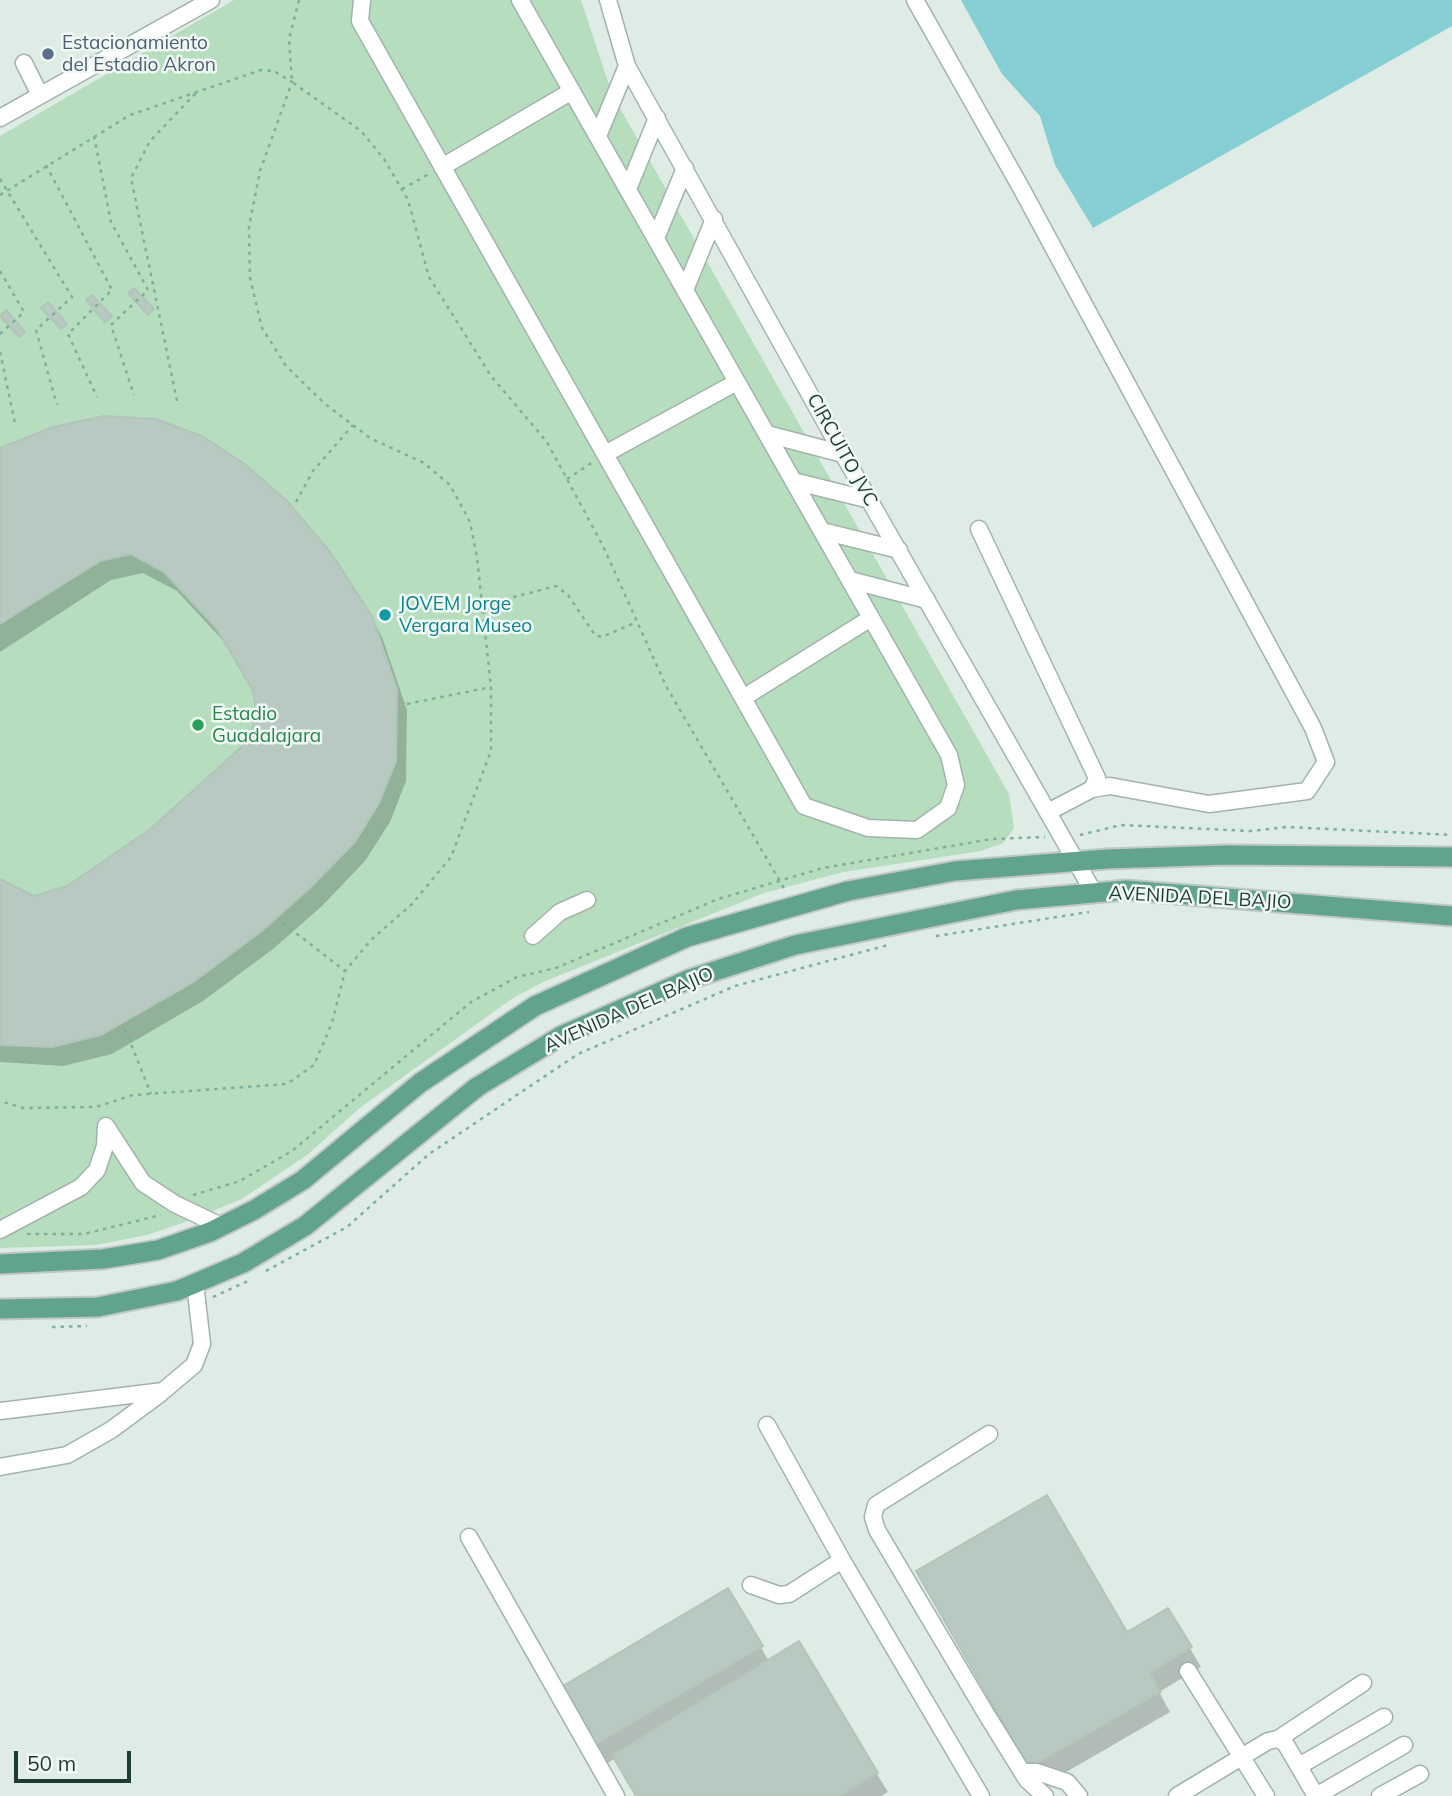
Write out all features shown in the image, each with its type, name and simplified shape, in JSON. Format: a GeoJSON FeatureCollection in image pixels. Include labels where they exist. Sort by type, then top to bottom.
{"type":"FeatureCollection","features":[{"type":"Feature","properties":{"kind":"main road","name":"AVENIDA DEL BAJIO"},"geometry":{"type":"LineString","coordinates":[[0,1264],[103,1259],[158,1250],[222,1226],[303,1180],[420,1083],[535,1006],[661,946],[848,891],[955,872],[1078,862],[1227,855],[1452,857]]}},
{"type":"Feature","properties":{"kind":"main road","name":"AVENIDA DEL BAJIO"},"geometry":{"type":"LineString","coordinates":[[0,1309],[99,1307],[177,1291],[243,1263],[305,1226],[487,1081],[561,1036],[690,979],[795,945],[912,919],[1016,900],[1098,901],[1126,890],[1452,916]]}},
{"type":"Feature","properties":{"kind":"lane"},"geometry":{"type":"LineString","coordinates":[[0,118],[211,0]]}},
{"type":"Feature","properties":{"kind":"lane"},"geometry":{"type":"LineString","coordinates":[[362,0],[360,21],[804,806],[868,828],[917,830],[948,808],[956,785],[949,755],[520,0]]}},
{"type":"Feature","properties":{"kind":"lane","name":"CIRCUITO JVC"},"geometry":{"type":"LineString","coordinates":[[608,0],[627,66],[843,454],[1098,901]]}},
{"type":"Feature","properties":{"kind":"lane"},"geometry":{"type":"LineString","coordinates":[[915,0],[1020,186],[1313,728],[1326,762],[1307,791],[1209,804],[1110,786],[1092,789],[1049,811]]}},
{"type":"Feature","properties":{"kind":"lane"},"geometry":{"type":"LineString","coordinates":[[24,63],[40,95]]}},
{"type":"Feature","properties":{"kind":"lane"},"geometry":{"type":"LineString","coordinates":[[598,136],[627,66]]}},
{"type":"Feature","properties":{"kind":"lane"},"geometry":{"type":"LineString","coordinates":[[442,167],[572,91]]}},
{"type":"Feature","properties":{"kind":"lane"},"geometry":{"type":"LineString","coordinates":[[628,189],[657,118]]}},
{"type":"Feature","properties":{"kind":"lane"},"geometry":{"type":"LineString","coordinates":[[656,238],[685,167]]}},
{"type":"Feature","properties":{"kind":"lane"},"geometry":{"type":"LineString","coordinates":[[685,290],[714,219]]}},
{"type":"Feature","properties":{"kind":"lane"},"geometry":{"type":"LineString","coordinates":[[605,454],[737,382]]}},
{"type":"Feature","properties":{"kind":"lane"},"geometry":{"type":"LineString","coordinates":[[767,434],[843,454]]}},
{"type":"Feature","properties":{"kind":"lane"},"geometry":{"type":"LineString","coordinates":[[793,481],[870,500]]}},
{"type":"Feature","properties":{"kind":"lane"},"geometry":{"type":"LineString","coordinates":[[979,529],[1097,778],[1092,789]]}},
{"type":"Feature","properties":{"kind":"lane"},"geometry":{"type":"LineString","coordinates":[[822,531],[899,550]]}},
{"type":"Feature","properties":{"kind":"lane"},"geometry":{"type":"LineString","coordinates":[[850,580],[927,600]]}},
{"type":"Feature","properties":{"kind":"lane"},"geometry":{"type":"LineString","coordinates":[[743,698],[871,618]]}},
{"type":"Feature","properties":{"kind":"lane"},"geometry":{"type":"LineString","coordinates":[[533,936],[560,912],[587,900]]}},
{"type":"Feature","properties":{"kind":"lane"},"geometry":{"type":"LineString","coordinates":[[0,1230],[81,1187],[97,1170],[105,1146],[106,1126],[143,1183],[175,1204],[222,1226]]}},
{"type":"Feature","properties":{"kind":"lane"},"geometry":{"type":"LineString","coordinates":[[0,1467],[67,1455],[111,1430],[194,1365],[202,1344],[195,1283]]}},
{"type":"Feature","properties":{"kind":"lane"},"geometry":{"type":"LineString","coordinates":[[0,1411],[163,1391]]}},
{"type":"Feature","properties":{"kind":"lane"},"geometry":{"type":"LineString","coordinates":[[767,1425],[974,1794]]}},
{"type":"Feature","properties":{"kind":"lane"},"geometry":{"type":"LineString","coordinates":[[989,1434],[876,1505],[873,1517],[877,1530],[1022,1772],[1045,1796]]}},
{"type":"Feature","properties":{"kind":"lane"},"geometry":{"type":"LineString","coordinates":[[469,1537],[616,1796]]}},
{"type":"Feature","properties":{"kind":"lane"},"geometry":{"type":"LineString","coordinates":[[751,1585],[779,1595],[789,1594],[842,1560]]}},
{"type":"Feature","properties":{"kind":"lane"},"geometry":{"type":"LineString","coordinates":[[1188,1671],[1266,1796]]}},
{"type":"Feature","properties":{"kind":"lane"},"geometry":{"type":"LineString","coordinates":[[1177,1796],[1268,1741],[1278,1739],[1363,1682]]}},
{"type":"Feature","properties":{"kind":"lane"},"geometry":{"type":"LineString","coordinates":[[1299,1766],[1384,1717]]}},
{"type":"Feature","properties":{"kind":"lane"},"geometry":{"type":"LineString","coordinates":[[1278,1739],[1286,1743],[1316,1796],[1404,1745]]}},
{"type":"Feature","properties":{"kind":"lane"},"geometry":{"type":"LineString","coordinates":[[1022,1772],[1037,1772],[1067,1783],[1072,1794]]}},
{"type":"Feature","properties":{"kind":"lane"},"geometry":{"type":"LineString","coordinates":[[1380,1796],[1420,1774]]}},
{"type":"Feature","properties":{"kind":"path"},"geometry":{"type":"LineString","coordinates":[[0,1101],[23,1108],[96,1107],[150,1094],[287,1084],[314,1065],[332,1023],[345,971],[372,939],[412,904],[451,857],[491,751],[491,687],[470,522],[450,485],[425,463],[370,438],[325,404],[286,366],[262,328],[250,278],[249,227],[260,171],[292,82],[289,39],[299,0]]}},
{"type":"Feature","properties":{"kind":"path"},"geometry":{"type":"LineString","coordinates":[[0,195],[130,115],[261,70],[274,71],[361,131],[384,159],[408,200],[429,277],[491,376],[547,442],[603,546],[666,686],[771,861],[793,908]]}},
{"type":"Feature","properties":{"kind":"path"},"geometry":{"type":"LineString","coordinates":[[177,401],[131,178],[150,141],[200,90]]}},
{"type":"Feature","properties":{"kind":"path"},"geometry":{"type":"LineString","coordinates":[[94,136],[111,222],[148,290],[111,325],[134,395]]}},
{"type":"Feature","properties":{"kind":"path"},"geometry":{"type":"LineString","coordinates":[[46,165],[112,290],[68,334],[97,397]]}},
{"type":"Feature","properties":{"kind":"path"},"geometry":{"type":"LineString","coordinates":[[402,189],[442,167]]}},
{"type":"Feature","properties":{"kind":"path"},"geometry":{"type":"LineString","coordinates":[[0,179],[72,297],[36,330],[57,405]]}},
{"type":"Feature","properties":{"kind":"path"},"geometry":{"type":"LineString","coordinates":[[0,271],[24,312],[0,334]]}},
{"type":"Feature","properties":{"kind":"path"},"geometry":{"type":"LineString","coordinates":[[0,352],[15,423]]}},
{"type":"Feature","properties":{"kind":"path"},"geometry":{"type":"LineString","coordinates":[[296,502],[313,471],[353,425]]}},
{"type":"Feature","properties":{"kind":"path"},"geometry":{"type":"LineString","coordinates":[[567,480],[605,454]]}},
{"type":"Feature","properties":{"kind":"path"},"geometry":{"type":"LineString","coordinates":[[483,613],[510,598],[556,586],[562,589],[595,635],[602,638],[637,622]]}},
{"type":"Feature","properties":{"kind":"path"},"geometry":{"type":"LineString","coordinates":[[407,704],[458,691],[491,687]]}},
{"type":"Feature","properties":{"kind":"path"},"geometry":{"type":"LineString","coordinates":[[1095,834],[1121,825],[1251,831],[1287,827],[1452,835]]}},
{"type":"Feature","properties":{"kind":"path"},"geometry":{"type":"LineString","coordinates":[[935,936],[1098,901]]}},
{"type":"Feature","properties":{"kind":"path"},"geometry":{"type":"LineString","coordinates":[[283,923],[345,971]]}},
{"type":"Feature","properties":{"kind":"path"},"geometry":{"type":"LineString","coordinates":[[197,1303],[232,1290],[347,1227],[429,1154],[578,1054],[735,986],[897,943]]}},
{"type":"Feature","properties":{"kind":"path"},"geometry":{"type":"LineString","coordinates":[[125,1029],[150,1094]]}},
{"type":"Feature","properties":{"kind":"path"},"geometry":{"type":"LineString","coordinates":[[51,1327],[89,1325]]}},
{"type":"Feature","properties":{"kind":"green space"},"geometry":{"type":"Polygon","coordinates":[[[234,0],[581,0],[612,94],[1009,794],[1014,828],[1003,843],[981,851],[844,872],[764,893],[543,982],[513,998],[361,1107],[307,1155],[242,1199],[147,1235],[96,1245],[0,1248],[0,136],[234,0]]]}},
{"type":"Feature","properties":{"kind":"water"},"geometry":{"type":"Polygon","coordinates":[[[961,0],[1452,0],[1452,26],[1093,228],[1055,165],[1040,116],[1002,74],[961,0]]]}},
{"type":"Feature","properties":{"kind":"building"},"geometry":{"type":"Polygon","coordinates":[[[134,288],[154,309],[148,315],[128,293],[134,288]]]}},
{"type":"Feature","properties":{"kind":"building"},"geometry":{"type":"Polygon","coordinates":[[[92,295],[112,316],[105,322],[86,300],[92,295]]]}},
{"type":"Feature","properties":{"kind":"building"},"geometry":{"type":"Polygon","coordinates":[[[48,302],[67,324],[61,329],[41,308],[48,302]]]}},
{"type":"Feature","properties":{"kind":"building"},"geometry":{"type":"Polygon","coordinates":[[[6,310],[25,332],[19,337],[0,316],[6,310]]]}},
{"type":"Feature","properties":{"kind":"building","name":"Estadio Guadalajara"},"geometry":{"type":"Polygon","coordinates":[[[104,416],[156,419],[202,436],[245,464],[288,502],[331,553],[372,616],[397,689],[396,761],[379,803],[355,842],[262,931],[192,983],[101,1035],[52,1047],[0,1045],[0,879],[34,896],[67,886],[149,830],[247,742],[257,716],[253,691],[217,629],[164,572],[131,554],[100,561],[0,624],[0,448],[53,427],[104,416]]]}},
{"type":"Feature","properties":{"kind":"building"},"geometry":{"type":"Polygon","coordinates":[[[1047,1495],[1127,1632],[1168,1608],[1192,1647],[1150,1673],[1161,1692],[1029,1768],[916,1571],[1047,1495]]]}},
{"type":"Feature","properties":{"kind":"building"},"geometry":{"type":"Polygon","coordinates":[[[728,1588],[763,1646],[592,1747],[558,1689],[728,1588]]]}},
{"type":"Feature","properties":{"kind":"building"},"geometry":{"type":"Polygon","coordinates":[[[799,1641],[878,1773],[840,1796],[636,1796],[612,1755],[799,1641]]]}},
{"type":"Feature","properties":{"kind":"place","name":"Estacionamiento del Estadio Akron"},"geometry":{"type":"Point","coordinates":[48,54]}},
{"type":"Feature","properties":{"kind":"place","name":"JOVEM Jorge Vergara Museo"},"geometry":{"type":"Point","coordinates":[385,615]}},
{"type":"Feature","properties":{"kind":"place","name":"Estadio Guadalajara"},"geometry":{"type":"Point","coordinates":[198,725]}}]}
